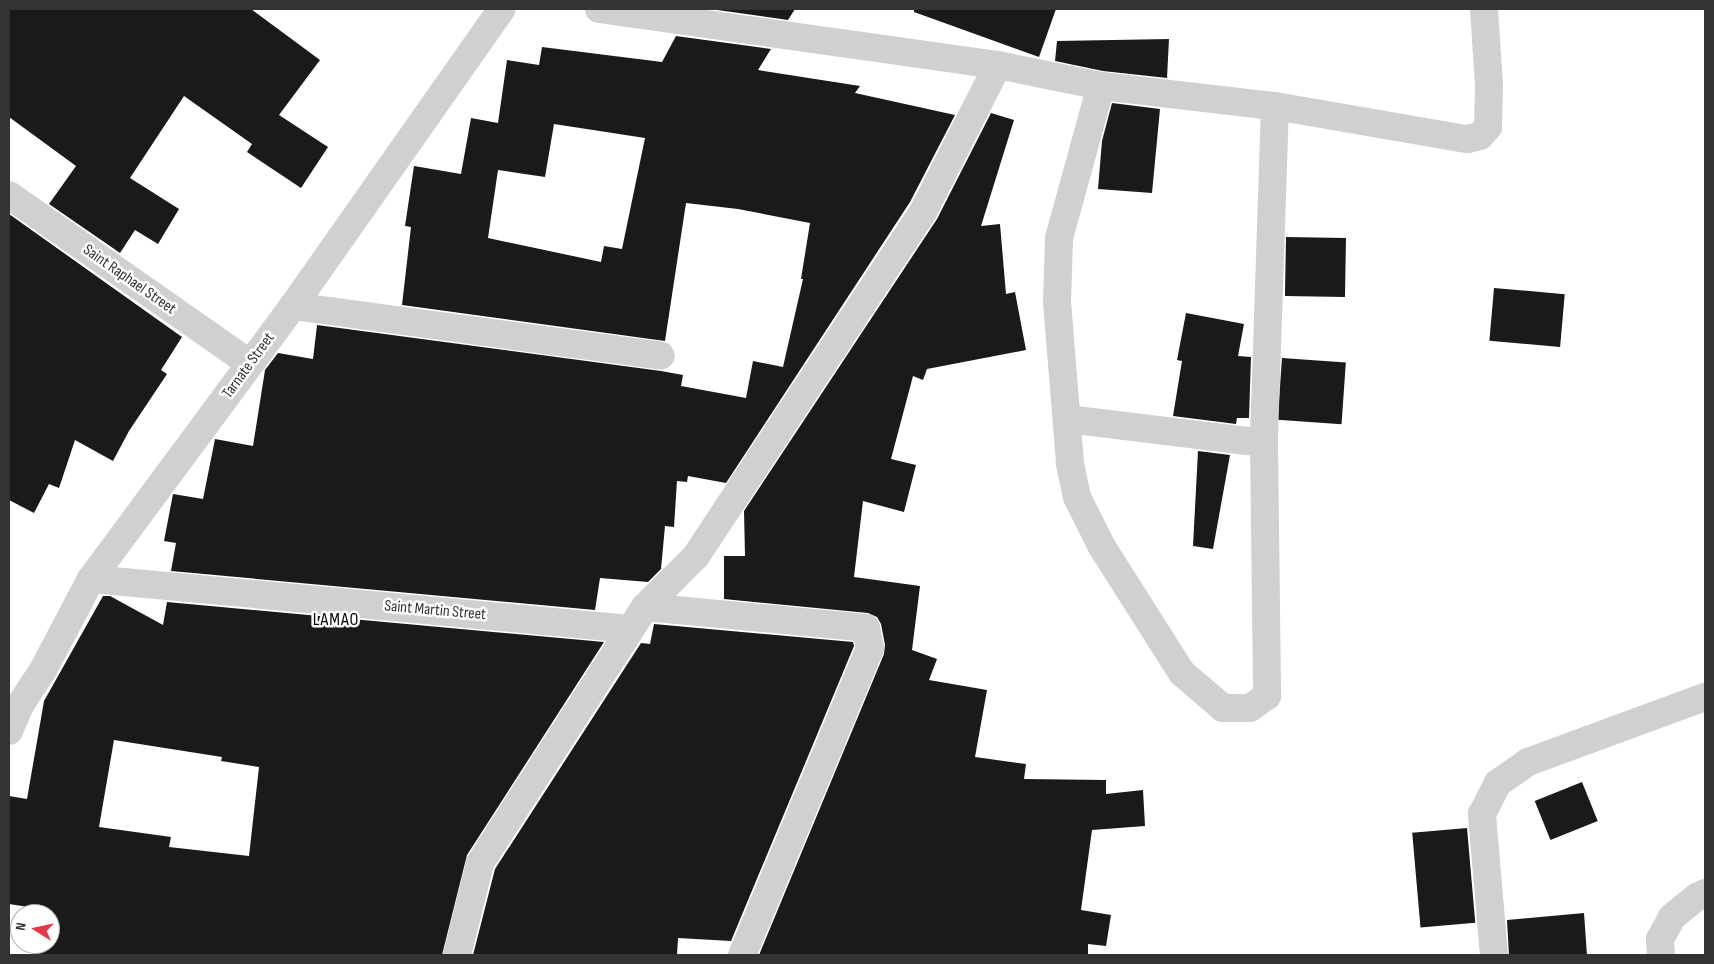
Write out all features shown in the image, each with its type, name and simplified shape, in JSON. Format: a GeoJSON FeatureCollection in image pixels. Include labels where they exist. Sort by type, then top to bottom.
{"type":"FeatureCollection","features":[{"type":"Feature","properties":{"kind":"street","name":"Tarnate Street"},"geometry":{"type":"LineString","coordinates":[[9,731],[14,704],[42,670],[92,579],[293,306],[502,9]]}},
{"type":"Feature","properties":{"kind":"street"},"geometry":{"type":"LineString","coordinates":[[599,9],[998,65],[1101,86],[1275,106],[1467,139],[1480,136],[1488,127],[1489,102],[1484,9]]}},
{"type":"Feature","properties":{"kind":"street"},"geometry":{"type":"LineString","coordinates":[[457,955],[480,863],[630,629],[645,607],[696,556],[913,227],[924,210],[998,65]]}},
{"type":"Feature","properties":{"kind":"street"},"geometry":{"type":"LineString","coordinates":[[1101,86],[1059,238],[1057,303],[1068,419],[1070,463],[1077,498],[1102,547],[1182,674],[1223,708],[1250,708],[1267,696],[1264,444],[1275,106]]}},
{"type":"Feature","properties":{"kind":"street","name":"Saint Raphael Street"},"geometry":{"type":"LineString","coordinates":[[9,196],[250,364]]}},
{"type":"Feature","properties":{"kind":"street"},"geometry":{"type":"LineString","coordinates":[[293,306],[661,356]]}},
{"type":"Feature","properties":{"kind":"street"},"geometry":{"type":"LineString","coordinates":[[1068,419],[1264,444]]}},
{"type":"Feature","properties":{"kind":"street","name":"Saint Martin Street"},"geometry":{"type":"LineString","coordinates":[[92,579],[630,629]]}},
{"type":"Feature","properties":{"kind":"street"},"geometry":{"type":"LineString","coordinates":[[645,607],[866,628],[870,648],[742,955]]}},
{"type":"Feature","properties":{"kind":"street"},"geometry":{"type":"LineString","coordinates":[[1494,955],[1482,814],[1498,783],[1528,762],[1705,697]]}},
{"type":"Feature","properties":{"kind":"street"},"geometry":{"type":"LineString","coordinates":[[1661,955],[1660,939],[1672,917],[1705,893]]}},
{"type":"Feature","properties":{"kind":"building"},"geometry":{"type":"Polygon","coordinates":[[[9,9],[251,9],[320,60],[279,115],[328,147],[301,188],[247,152],[252,144],[184,96],[130,178],[179,209],[158,244],[135,230],[120,253],[49,204],[76,166],[9,117],[9,9]]]}},
{"type":"Feature","properties":{"kind":"building"},"geometry":{"type":"Polygon","coordinates":[[[710,9],[795,9],[788,20],[710,9]]]}},
{"type":"Feature","properties":{"kind":"building"},"geometry":{"type":"Polygon","coordinates":[[[914,9],[1056,9],[1039,57],[914,12],[914,9]]]}},
{"type":"Feature","properties":{"kind":"building"},"geometry":{"type":"Polygon","coordinates":[[[676,36],[771,49],[758,70],[860,86],[855,93],[955,115],[910,202],[726,483],[688,476],[687,482],[677,481],[674,527],[665,526],[661,569],[648,582],[600,578],[595,610],[171,571],[176,543],[164,541],[173,494],[203,499],[215,439],[253,446],[265,370],[278,353],[313,359],[317,325],[661,371],[683,375],[681,386],[746,398],[753,361],[783,367],[803,279],[801,279],[810,223],[738,209],[686,203],[665,341],[402,305],[411,227],[405,226],[414,166],[461,174],[471,118],[498,123],[507,60],[539,65],[542,47],[662,62],[676,36]],[[554,124],[545,177],[498,170],[488,238],[601,262],[604,246],[622,249],[645,138],[554,124]]]}},
{"type":"Feature","properties":{"kind":"building"},"geometry":{"type":"Polygon","coordinates":[[[1169,39],[1167,78],[1103,71],[1055,61],[1057,41],[1169,39]]]}},
{"type":"Feature","properties":{"kind":"building"},"geometry":{"type":"Polygon","coordinates":[[[1112,103],[1160,109],[1152,193],[1098,189],[1102,141],[1112,103]]]}},
{"type":"Feature","properties":{"kind":"building"},"geometry":{"type":"Polygon","coordinates":[[[991,113],[1014,120],[981,226],[1000,224],[1006,294],[1015,292],[1026,350],[927,369],[923,380],[913,376],[891,459],[916,465],[904,512],[863,501],[854,577],[920,586],[912,650],[937,659],[929,680],[987,690],[975,757],[1026,764],[1024,779],[1106,780],[1106,794],[1143,790],[1145,826],[1092,830],[1081,910],[1111,915],[1106,946],[1088,944],[1088,955],[759,955],[884,654],[885,645],[881,624],[877,617],[868,613],[724,599],[724,556],[745,556],[744,511],[937,219],[991,113]]]}},
{"type":"Feature","properties":{"kind":"building"},"geometry":{"type":"Polygon","coordinates":[[[9,214],[182,337],[161,370],[167,374],[129,431],[113,461],[75,440],[59,488],[49,484],[34,513],[9,500],[9,214]]]}},
{"type":"Feature","properties":{"kind":"building"},"geometry":{"type":"Polygon","coordinates":[[[1286,237],[1346,238],[1345,297],[1285,296],[1286,237]]]}},
{"type":"Feature","properties":{"kind":"building"},"geometry":{"type":"Polygon","coordinates":[[[1494,288],[1565,294],[1560,347],[1489,341],[1494,288]]]}},
{"type":"Feature","properties":{"kind":"building"},"geometry":{"type":"Polygon","coordinates":[[[1186,313],[1244,324],[1238,356],[1251,357],[1249,418],[1237,418],[1236,424],[1173,416],[1182,361],[1177,360],[1186,313]]]}},
{"type":"Feature","properties":{"kind":"building"},"geometry":{"type":"Polygon","coordinates":[[[1282,358],[1346,362],[1342,424],[1278,420],[1282,358]]]}},
{"type":"Feature","properties":{"kind":"building"},"geometry":{"type":"Polygon","coordinates":[[[1198,451],[1230,455],[1213,549],[1193,546],[1198,451]]]}},
{"type":"Feature","properties":{"kind":"building"},"geometry":{"type":"Polygon","coordinates":[[[103,596],[110,596],[163,625],[167,602],[604,642],[467,855],[442,955],[32,955],[60,954],[60,904],[9,904],[9,796],[27,799],[44,701],[103,596]],[[114,740],[99,827],[171,837],[169,847],[249,856],[259,767],[221,761],[222,757],[114,740]]]}},
{"type":"Feature","properties":{"kind":"building"},"geometry":{"type":"Polygon","coordinates":[[[654,624],[853,642],[854,646],[731,941],[678,938],[677,955],[473,955],[495,869],[641,643],[650,644],[654,624]]]}},
{"type":"Feature","properties":{"kind":"building"},"geometry":{"type":"Polygon","coordinates":[[[1582,782],[1598,821],[1550,840],[1535,801],[1582,782]]]}},
{"type":"Feature","properties":{"kind":"building"},"geometry":{"type":"Polygon","coordinates":[[[1467,828],[1475,923],[1420,927],[1412,833],[1467,828]]]}},
{"type":"Feature","properties":{"kind":"building"},"geometry":{"type":"Polygon","coordinates":[[[1584,913],[1587,955],[1509,955],[1507,920],[1584,913]]]}},
{"type":"Feature","properties":{"kind":"district","name":"LAMAO"},"geometry":{"type":"Point","coordinates":[336,620]}}]}
